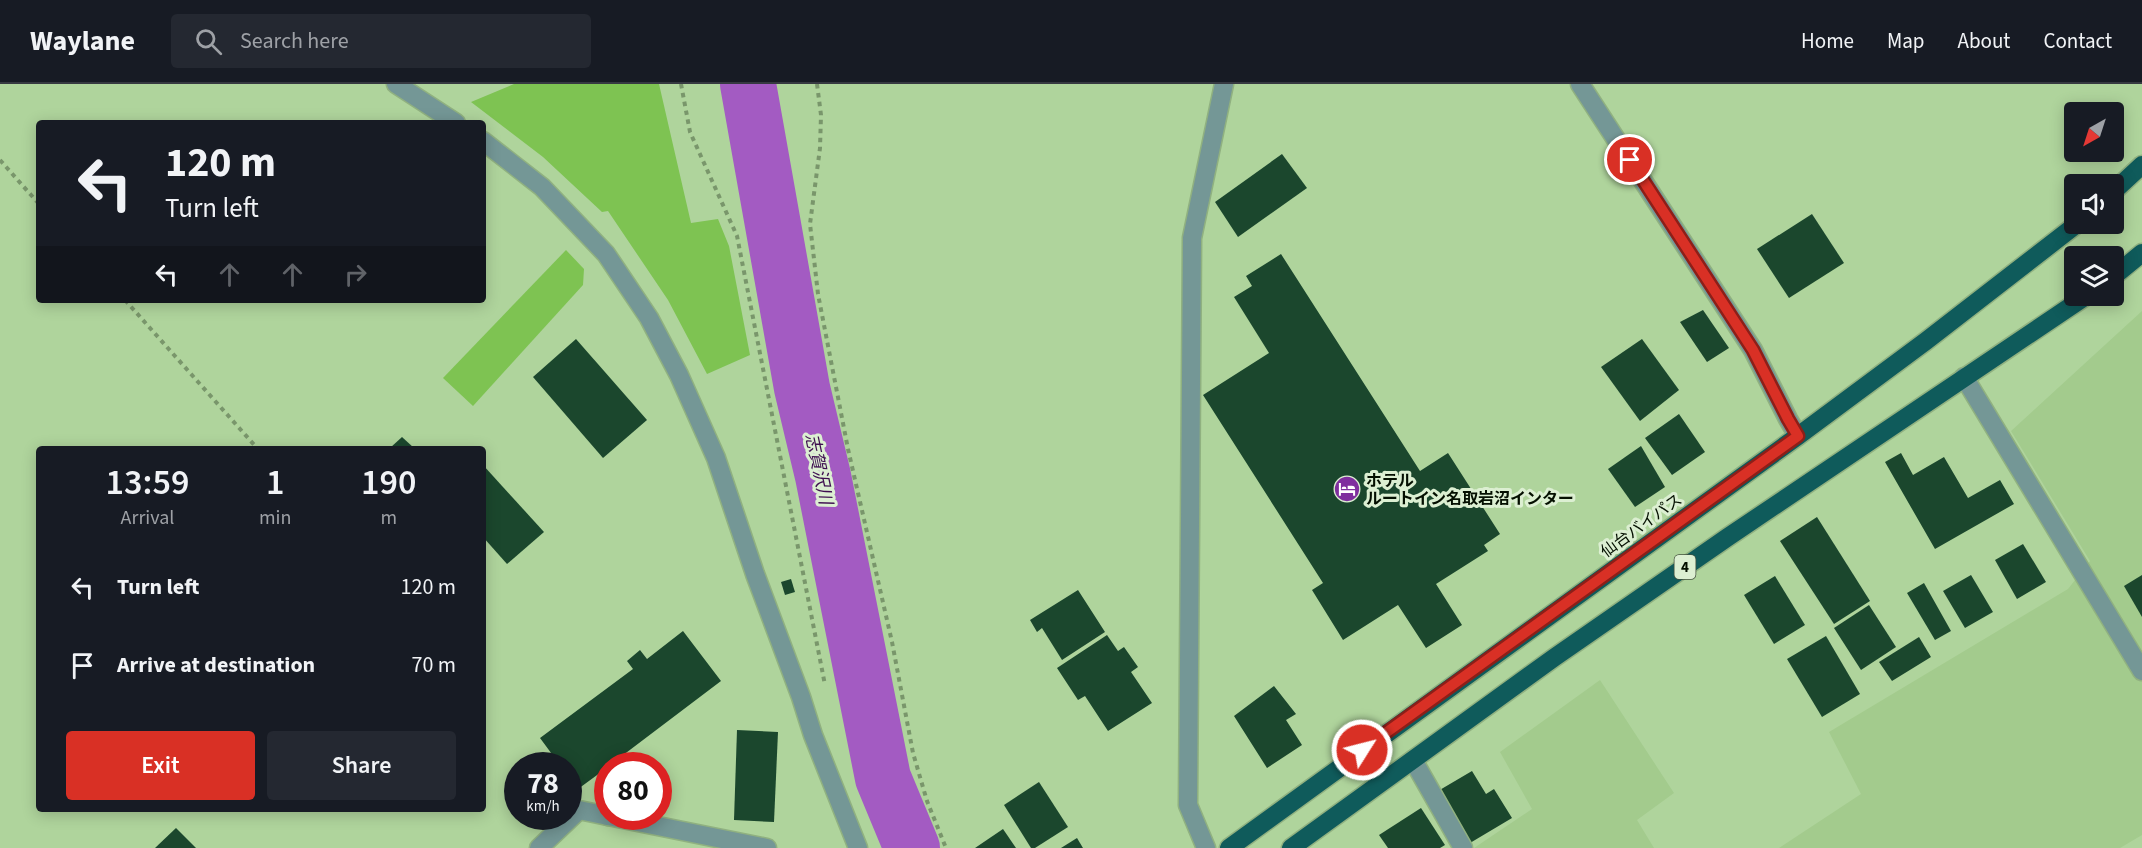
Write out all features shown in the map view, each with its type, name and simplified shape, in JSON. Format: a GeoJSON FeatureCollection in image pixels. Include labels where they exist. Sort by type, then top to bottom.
{"type":"FeatureCollection","features":[{"type":"Feature","properties":{"kind":"highway"},"geometry":{"type":"LineString","coordinates":[[2124,182],[2142,165]]}},
{"type":"Feature","properties":{"kind":"highway","name":"仙台バイパス"},"geometry":{"type":"LineString","coordinates":[[1229,848],[1798,436],[1926,341],[2064,234]]}},
{"type":"Feature","properties":{"kind":"highway"},"geometry":{"type":"LineString","coordinates":[[2124,268],[2142,253]]}},
{"type":"Feature","properties":{"kind":"highway","name":"4"},"geometry":{"type":"LineString","coordinates":[[1291,848],[1555,657],[1728,537],[2071,306]]}},
{"type":"Feature","properties":{"kind":"street"},"geometry":{"type":"LineString","coordinates":[[396,84],[451,120]]}},
{"type":"Feature","properties":{"kind":"street"},"geometry":{"type":"LineString","coordinates":[[1206,848],[1188,805],[1192,238],[1224,84]]}},
{"type":"Feature","properties":{"kind":"street"},"geometry":{"type":"LineString","coordinates":[[1580,84],[1753,350],[1798,436]]}},
{"type":"Feature","properties":{"kind":"street"},"geometry":{"type":"LineString","coordinates":[[486,143],[542,187],[606,254],[649,318],[679,375],[716,458],[813,735],[858,848]]}},
{"type":"Feature","properties":{"kind":"street"},"geometry":{"type":"LineString","coordinates":[[1964,377],[2142,671]]}},
{"type":"Feature","properties":{"kind":"street"},"geometry":{"type":"LineString","coordinates":[[1413,760],[1463,848]]}},
{"type":"Feature","properties":{"kind":"street"},"geometry":{"type":"LineString","coordinates":[[539,848],[579,810],[594,813]]}},
{"type":"Feature","properties":{"kind":"street"},"geometry":{"type":"LineString","coordinates":[[672,829],[767,848]]}},
{"type":"Feature","properties":{"kind":"path"},"geometry":{"type":"LineString","coordinates":[[681,84],[690,132],[737,236],[825,688]]}},
{"type":"Feature","properties":{"kind":"path"},"geometry":{"type":"LineString","coordinates":[[818,84],[821,115],[820,148],[810,224],[818,294],[848,449],[892,642],[913,753],[927,801],[946,848]]}},
{"type":"Feature","properties":{"kind":"path"},"geometry":{"type":"LineString","coordinates":[[0,160],[36,201]]}},
{"type":"Feature","properties":{"kind":"path"},"geometry":{"type":"LineString","coordinates":[[128,303],[254,446]]}},
{"type":"Feature","properties":{"kind":"shaded area"},"geometry":{"type":"Polygon","coordinates":[[[2142,311],[2142,835],[2120,848],[1779,848],[1861,794],[1829,732],[2068,589],[2090,561],[2011,431],[2142,311]]]}},
{"type":"Feature","properties":{"kind":"shaded area"},"geometry":{"type":"Polygon","coordinates":[[[1600,680],[1674,793],[1637,820],[1654,848],[1474,848],[1532,809],[1500,752],[1600,680]]]}},
{"type":"Feature","properties":{"kind":"green space"},"geometry":{"type":"Polygon","coordinates":[[[514,84],[659,84],[691,223],[718,219],[729,246],[750,355],[707,374],[668,300],[608,211],[602,212],[543,157],[471,102],[514,84]]]}},
{"type":"Feature","properties":{"kind":"green space"},"geometry":{"type":"Polygon","coordinates":[[[566,250],[584,269],[583,285],[473,406],[443,378],[566,250]]]}},
{"type":"Feature","properties":{"kind":"building"},"geometry":{"type":"Polygon","coordinates":[[[1282,154],[1307,188],[1238,237],[1215,202],[1282,154]]]}},
{"type":"Feature","properties":{"kind":"building"},"geometry":{"type":"Polygon","coordinates":[[[1812,214],[1844,263],[1789,298],[1757,249],[1812,214]]]}},
{"type":"Feature","properties":{"kind":"building"},"geometry":{"type":"Polygon","coordinates":[[[1281,254],[1420,471],[1448,453],[1500,534],[1484,545],[1488,551],[1436,584],[1462,625],[1426,648],[1398,605],[1343,640],[1312,590],[1323,583],[1203,395],[1269,353],[1234,297],[1252,286],[1246,276],[1281,254]]]}},
{"type":"Feature","properties":{"kind":"building"},"geometry":{"type":"Polygon","coordinates":[[[1703,310],[1729,348],[1707,362],[1680,322],[1703,310]]]}},
{"type":"Feature","properties":{"kind":"building"},"geometry":{"type":"Polygon","coordinates":[[[576,339],[647,420],[603,458],[533,377],[576,339]]]}},
{"type":"Feature","properties":{"kind":"building"},"geometry":{"type":"Polygon","coordinates":[[[1642,339],[1679,390],[1640,421],[1601,367],[1642,339]]]}},
{"type":"Feature","properties":{"kind":"building"},"geometry":{"type":"Polygon","coordinates":[[[1679,414],[1705,452],[1672,475],[1645,438],[1679,414]]]}},
{"type":"Feature","properties":{"kind":"building"},"geometry":{"type":"Polygon","coordinates":[[[402,437],[412,446],[392,446],[402,437]]]}},
{"type":"Feature","properties":{"kind":"building"},"geometry":{"type":"Polygon","coordinates":[[[1641,446],[1665,487],[1635,507],[1608,469],[1641,446]]]}},
{"type":"Feature","properties":{"kind":"building"},"geometry":{"type":"Polygon","coordinates":[[[1901,453],[1913,475],[1944,457],[1968,498],[2000,480],[2014,504],[1935,549],[1885,462],[1901,453]]]}},
{"type":"Feature","properties":{"kind":"building"},"geometry":{"type":"Polygon","coordinates":[[[486,468],[544,532],[507,564],[486,540],[486,468]]]}},
{"type":"Feature","properties":{"kind":"building"},"geometry":{"type":"Polygon","coordinates":[[[1817,517],[1870,601],[1834,624],[1780,541],[1817,517]]]}},
{"type":"Feature","properties":{"kind":"building"},"geometry":{"type":"Polygon","coordinates":[[[2023,544],[2046,582],[2017,599],[1995,560],[2023,544]]]}},
{"type":"Feature","properties":{"kind":"building"},"geometry":{"type":"Polygon","coordinates":[[[1971,575],[1993,612],[1965,628],[1943,591],[1971,575]]]}},
{"type":"Feature","properties":{"kind":"building"},"geometry":{"type":"Polygon","coordinates":[[[2142,575],[2142,617],[2124,586],[2142,575]]]}},
{"type":"Feature","properties":{"kind":"building"},"geometry":{"type":"Polygon","coordinates":[[[1775,576],[1805,625],[1774,644],[1744,595],[1775,576]]]}},
{"type":"Feature","properties":{"kind":"building"},"geometry":{"type":"Polygon","coordinates":[[[791,579],[795,592],[785,595],[781,582],[791,579]]]}},
{"type":"Feature","properties":{"kind":"building"},"geometry":{"type":"Polygon","coordinates":[[[1924,583],[1951,631],[1935,640],[1907,593],[1924,583]]]}},
{"type":"Feature","properties":{"kind":"building"},"geometry":{"type":"Polygon","coordinates":[[[1078,590],[1105,632],[1062,660],[1042,628],[1037,632],[1030,620],[1078,590]]]}},
{"type":"Feature","properties":{"kind":"building"},"geometry":{"type":"Polygon","coordinates":[[[1869,605],[1896,647],[1861,670],[1834,628],[1869,605]]]}},
{"type":"Feature","properties":{"kind":"building"},"geometry":{"type":"Polygon","coordinates":[[[683,631],[721,681],[627,752],[594,752],[594,777],[582,786],[582,752],[550,752],[540,738],[633,669],[627,661],[640,650],[647,659],[683,631]]]}},
{"type":"Feature","properties":{"kind":"building"},"geometry":{"type":"Polygon","coordinates":[[[1107,635],[1118,651],[1124,647],[1138,667],[1131,672],[1152,703],[1108,731],[1085,696],[1078,700],[1057,668],[1107,635]]]}},
{"type":"Feature","properties":{"kind":"building"},"geometry":{"type":"Polygon","coordinates":[[[1826,636],[1860,694],[1822,717],[1787,659],[1826,636]]]}},
{"type":"Feature","properties":{"kind":"building"},"geometry":{"type":"Polygon","coordinates":[[[1919,637],[1931,657],[1892,681],[1879,662],[1919,637]]]}},
{"type":"Feature","properties":{"kind":"building"},"geometry":{"type":"Polygon","coordinates":[[[1274,686],[1296,714],[1286,720],[1302,745],[1267,768],[1234,716],[1274,686]]]}},
{"type":"Feature","properties":{"kind":"building"},"geometry":{"type":"Polygon","coordinates":[[[737,730],[778,732],[774,822],[734,820],[737,730]]]}},
{"type":"Feature","properties":{"kind":"building"},"geometry":{"type":"Polygon","coordinates":[[[1472,771],[1486,794],[1494,789],[1512,818],[1470,843],[1438,791],[1472,771]]]}},
{"type":"Feature","properties":{"kind":"building"},"geometry":{"type":"Polygon","coordinates":[[[1039,782],[1068,827],[1035,848],[1031,848],[1004,805],[1039,782]]]}},
{"type":"Feature","properties":{"kind":"building"},"geometry":{"type":"Polygon","coordinates":[[[1421,808],[1445,845],[1440,848],[1388,848],[1379,835],[1421,808]]]}},
{"type":"Feature","properties":{"kind":"building"},"geometry":{"type":"Polygon","coordinates":[[[176,828],[196,848],[155,848],[176,828]]]}},
{"type":"Feature","properties":{"kind":"building"},"geometry":{"type":"Polygon","coordinates":[[[1003,829],[1016,848],[975,848],[1003,829]]]}},
{"type":"Feature","properties":{"kind":"building"},"geometry":{"type":"Polygon","coordinates":[[[1077,838],[1083,848],[1061,848],[1077,838]]]}},
{"type":"Feature","properties":{"kind":"waterway","name":"志賀沢川"},"geometry":{"type":"LineString","coordinates":[[748,84],[802,388],[823,476],[883,778],[912,848]]}},
{"type":"Feature","properties":{"kind":"place","name":"ホテル ルートイン名取岩沼インター"},"geometry":{"type":"Point","coordinates":[1347,489]}},
{"type":"Feature","properties":{"kind":"route"},"geometry":{"type":"LineString","coordinates":[[1362,750],[1798,436],[1753,350],[1630,160]]}}]}
